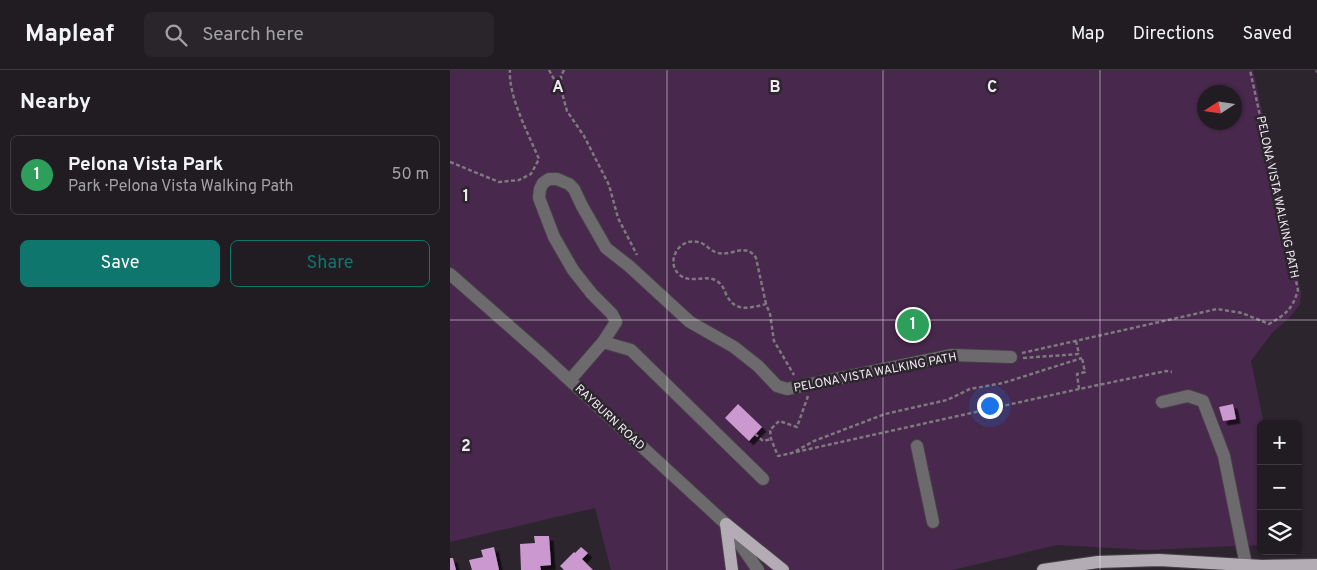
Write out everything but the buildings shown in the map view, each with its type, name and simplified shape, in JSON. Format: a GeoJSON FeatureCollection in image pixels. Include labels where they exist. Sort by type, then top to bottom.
{"type":"FeatureCollection","features":[{"type":"Feature","properties":{"kind":"main road"},"geometry":{"type":"LineString","coordinates":[[726,524],[732,570]]}},
{"type":"Feature","properties":{"kind":"main road"},"geometry":{"type":"LineString","coordinates":[[726,524],[783,570]]}},
{"type":"Feature","properties":{"kind":"main road"},"geometry":{"type":"LineString","coordinates":[[1043,570],[1098,562],[1159,560],[1246,565],[1317,565]]}},
{"type":"Feature","properties":{"kind":"street","name":"PELONA VISTA WALKING PATH"},"geometry":{"type":"LineString","coordinates":[[603,342],[616,322],[612,314],[592,294],[573,270],[554,237],[539,198],[543,183],[549,179],[556,179],[569,184],[574,189],[606,248],[629,266],[690,322],[734,347],[758,366],[777,386],[787,389],[801,387],[952,355],[1011,357]]}},
{"type":"Feature","properties":{"kind":"street","name":"RAYBURN ROAD"},"geometry":{"type":"LineString","coordinates":[[450,274],[570,380],[726,524],[758,570]]}},
{"type":"Feature","properties":{"kind":"street"},"geometry":{"type":"LineString","coordinates":[[570,380],[603,342],[631,350],[763,479]]}},
{"type":"Feature","properties":{"kind":"street"},"geometry":{"type":"LineString","coordinates":[[1162,402],[1188,396],[1203,401],[1224,456],[1246,565]]}},
{"type":"Feature","properties":{"kind":"street"},"geometry":{"type":"LineString","coordinates":[[917,446],[934,522]]}},
{"type":"Feature","properties":{"kind":"path"},"geometry":{"type":"LineString","coordinates":[[450,162],[499,182],[519,180],[531,174],[538,159],[512,89],[510,70]]}},
{"type":"Feature","properties":{"kind":"path"},"geometry":{"type":"LineString","coordinates":[[549,70],[562,93]]}},
{"type":"Feature","properties":{"kind":"path"},"geometry":{"type":"LineString","coordinates":[[564,70],[561,76],[562,93],[567,110],[584,136],[609,186],[618,218],[639,258]]}},
{"type":"Feature","properties":{"kind":"path","name":"PELONA VISTA WALKING PATH"},"geometry":{"type":"LineString","coordinates":[[1076,340],[1217,309],[1242,313],[1268,324],[1284,315],[1294,302],[1298,290],[1250,70]]}},
{"type":"Feature","properties":{"kind":"path"},"geometry":{"type":"LineString","coordinates":[[766,304],[741,308],[732,302],[724,288],[717,281],[711,278],[696,279],[683,277],[678,274],[673,262],[677,249],[687,242],[698,242],[716,252],[746,250],[752,252],[756,258],[770,314],[774,341],[801,387]]}},
{"type":"Feature","properties":{"kind":"path"},"geometry":{"type":"LineString","coordinates":[[1011,357],[1076,340],[1085,372],[1077,374],[1080,389]]}},
{"type":"Feature","properties":{"kind":"path"},"geometry":{"type":"LineString","coordinates":[[1011,357],[1027,359],[1079,354]]}},
{"type":"Feature","properties":{"kind":"path"},"geometry":{"type":"LineString","coordinates":[[792,453],[814,441],[884,414],[947,400],[970,390],[1004,383],[1082,358]]}},
{"type":"Feature","properties":{"kind":"path"},"geometry":{"type":"LineString","coordinates":[[804,410],[797,427],[779,421],[770,430],[771,439],[778,456],[1080,389],[1166,371],[1172,372]]}},
{"type":"Feature","properties":{"kind":"path"},"geometry":{"type":"LineString","coordinates":[[755,434],[763,441],[771,439]]}},
{"type":"Feature","properties":{"kind":"shaded area"},"geometry":{"type":"Polygon","coordinates":[[[450,70],[1253,70],[1301,293],[1300,305],[1272,333],[1251,361],[1263,420],[1257,420],[1257,545],[1147,550],[1057,545],[953,570],[611,570],[595,508],[450,542],[450,70]]]}},
{"type":"Feature","properties":{"kind":"place","name":"Pelona Vista Park"},"geometry":{"type":"Point","coordinates":[913,325]}}]}
